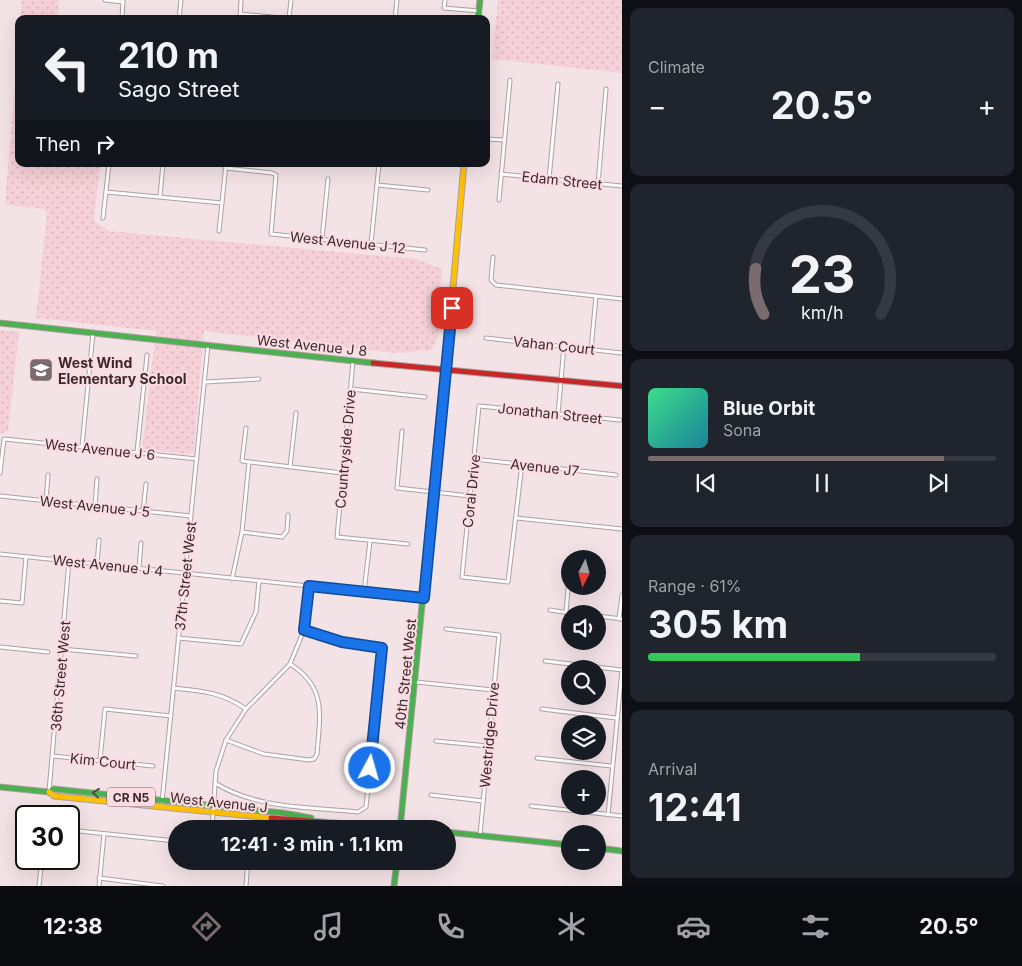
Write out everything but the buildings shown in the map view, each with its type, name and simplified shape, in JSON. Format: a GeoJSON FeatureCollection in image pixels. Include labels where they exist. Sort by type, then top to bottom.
{"type":"FeatureCollection","features":[{"type":"Feature","properties":{"kind":"main road"},"geometry":{"type":"LineString","coordinates":[[478,15],[480,0]]}},
{"type":"Feature","properties":{"kind":"main road","name":"40th Street West"},"geometry":{"type":"LineString","coordinates":[[401,820],[416,682],[464,167]]}},
{"type":"Feature","properties":{"kind":"main road","name":"West Avenue J 8"},"geometry":{"type":"LineString","coordinates":[[0,323],[353,361],[446,368],[622,386]]}},
{"type":"Feature","properties":{"kind":"main road","name":"West Avenue J"},"geometry":{"type":"LineString","coordinates":[[0,787],[49,792],[54,796],[304,820]]}},
{"type":"Feature","properties":{"kind":"main road","name":"West Avenue J"},"geometry":{"type":"LineString","coordinates":[[49,792],[54,789],[282,812],[323,820]]}},
{"type":"Feature","properties":{"kind":"main road"},"geometry":{"type":"LineString","coordinates":[[456,833],[561,844]]}},
{"type":"Feature","properties":{"kind":"main road"},"geometry":{"type":"LineString","coordinates":[[606,849],[622,850]]}},
{"type":"Feature","properties":{"kind":"main road"},"geometry":{"type":"LineString","coordinates":[[394,886],[396,870]]}},
{"type":"Feature","properties":{"kind":"street"},"geometry":{"type":"LineString","coordinates":[[105,0],[123,1],[122,15]]}},
{"type":"Feature","properties":{"kind":"street"},"geometry":{"type":"LineString","coordinates":[[179,15],[181,0]]}},
{"type":"Feature","properties":{"kind":"street"},"geometry":{"type":"LineString","coordinates":[[242,0],[240,14],[250,15]]}},
{"type":"Feature","properties":{"kind":"street"},"geometry":{"type":"LineString","coordinates":[[290,15],[291,0]]}},
{"type":"Feature","properties":{"kind":"street"},"geometry":{"type":"LineString","coordinates":[[395,15],[397,0]]}},
{"type":"Feature","properties":{"kind":"street"},"geometry":{"type":"LineString","coordinates":[[445,0],[444,8],[479,11]]}},
{"type":"Feature","properties":{"kind":"street"},"geometry":{"type":"LineString","coordinates":[[499,200],[510,80]]}},
{"type":"Feature","properties":{"kind":"street"},"geometry":{"type":"LineString","coordinates":[[550,179],[558,84]]}},
{"type":"Feature","properties":{"kind":"street"},"geometry":{"type":"LineString","coordinates":[[598,184],[606,89]]}},
{"type":"Feature","properties":{"kind":"street"},"geometry":{"type":"LineString","coordinates":[[490,139],[504,140]]}},
{"type":"Feature","properties":{"kind":"street"},"geometry":{"type":"LineString","coordinates":[[103,218],[108,167]]}},
{"type":"Feature","properties":{"kind":"street"},"geometry":{"type":"LineString","coordinates":[[160,196],[163,167]]}},
{"type":"Feature","properties":{"kind":"street"},"geometry":{"type":"LineString","coordinates":[[371,244],[379,167]]}},
{"type":"Feature","properties":{"kind":"street"},"geometry":{"type":"LineString","coordinates":[[219,231],[225,168]]}},
{"type":"Feature","properties":{"kind":"street","name":"West Avenue J 12"},"geometry":{"type":"LineString","coordinates":[[225,168],[276,175],[271,234],[425,250]]}},
{"type":"Feature","properties":{"kind":"street","name":"Edam Street"},"geometry":{"type":"LineString","coordinates":[[501,174],[622,186]]}},
{"type":"Feature","properties":{"kind":"street"},"geometry":{"type":"LineString","coordinates":[[322,239],[328,179]]}},
{"type":"Feature","properties":{"kind":"street"},"geometry":{"type":"LineString","coordinates":[[377,185],[428,190]]}},
{"type":"Feature","properties":{"kind":"street"},"geometry":{"type":"LineString","coordinates":[[106,192],[222,203]]}},
{"type":"Feature","properties":{"kind":"street"},"geometry":{"type":"LineString","coordinates":[[493,257],[492,284],[622,299]]}},
{"type":"Feature","properties":{"kind":"street"},"geometry":{"type":"LineString","coordinates":[[591,350],[596,296]]}},
{"type":"Feature","properties":{"kind":"street"},"geometry":{"type":"LineString","coordinates":[[82,446],[93,333]]}},
{"type":"Feature","properties":{"kind":"street","name":"Vahan Court"},"geometry":{"type":"LineString","coordinates":[[486,338],[622,353]]}},
{"type":"Feature","properties":{"kind":"street","name":"37th Street West"},"geometry":{"type":"LineString","coordinates":[[162,807],[208,346]]}},
{"type":"Feature","properties":{"kind":"street"},"geometry":{"type":"LineString","coordinates":[[558,414],[564,346]]}},
{"type":"Feature","properties":{"kind":"street"},"geometry":{"type":"LineString","coordinates":[[136,452],[147,355]]}},
{"type":"Feature","properties":{"kind":"street","name":"Countryside Drive"},"geometry":{"type":"LineString","coordinates":[[353,361],[336,537],[370,541]]}},
{"type":"Feature","properties":{"kind":"street"},"geometry":{"type":"LineString","coordinates":[[205,382],[259,380]]}},
{"type":"Feature","properties":{"kind":"street"},"geometry":{"type":"LineString","coordinates":[[350,390],[425,397]]}},
{"type":"Feature","properties":{"kind":"street","name":"Jonathan Street"},"geometry":{"type":"LineString","coordinates":[[479,406],[620,420]]}},
{"type":"Feature","properties":{"kind":"street","name":"Coral Drive"},"geometry":{"type":"LineString","coordinates":[[479,406],[462,577],[508,582],[516,518]]}},
{"type":"Feature","properties":{"kind":"street"},"geometry":{"type":"LineString","coordinates":[[290,467],[296,413]]}},
{"type":"Feature","properties":{"kind":"street"},"geometry":{"type":"LineString","coordinates":[[246,428],[242,461],[342,473]]}},
{"type":"Feature","properties":{"kind":"street"},"geometry":{"type":"LineString","coordinates":[[402,431],[397,488],[470,496]]}},
{"type":"Feature","properties":{"kind":"street","name":"West Avenue J 6"},"geometry":{"type":"LineString","coordinates":[[0,472],[4,439],[197,459]]}},
{"type":"Feature","properties":{"kind":"street","name":"Avenue J7"},"geometry":{"type":"LineString","coordinates":[[474,459],[616,475]]}},
{"type":"Feature","properties":{"kind":"street"},"geometry":{"type":"LineString","coordinates":[[232,579],[242,532],[249,462]]}},
{"type":"Feature","properties":{"kind":"street"},"geometry":{"type":"LineString","coordinates":[[522,464],[516,518],[622,529]]}},
{"type":"Feature","properties":{"kind":"street"},"geometry":{"type":"LineString","coordinates":[[46,501],[48,475]]}},
{"type":"Feature","properties":{"kind":"street"},"geometry":{"type":"LineString","coordinates":[[94,506],[97,480]]}},
{"type":"Feature","properties":{"kind":"street"},"geometry":{"type":"LineString","coordinates":[[143,511],[146,484]]}},
{"type":"Feature","properties":{"kind":"street","name":"West Avenue J 5"},"geometry":{"type":"LineString","coordinates":[[0,496],[191,516]]}},
{"type":"Feature","properties":{"kind":"street"},"geometry":{"type":"LineString","coordinates":[[242,532],[282,537],[287,532],[288,516]]}},
{"type":"Feature","properties":{"kind":"street"},"geometry":{"type":"LineString","coordinates":[[97,564],[99,540]]}},
{"type":"Feature","properties":{"kind":"street"},"geometry":{"type":"LineString","coordinates":[[364,592],[370,541],[408,544]]}},
{"type":"Feature","properties":{"kind":"street"},"geometry":{"type":"LineString","coordinates":[[139,568],[141,543]]}},
{"type":"Feature","properties":{"kind":"street","name":"West Avenue J 4"},"geometry":{"type":"LineString","coordinates":[[0,554],[424,598]]}},
{"type":"Feature","properties":{"kind":"street"},"geometry":{"type":"LineString","coordinates":[[0,601],[22,603],[26,557]]}},
{"type":"Feature","properties":{"kind":"street","name":"36th Street West"},"geometry":{"type":"LineString","coordinates":[[49,792],[69,561]]}},
{"type":"Feature","properties":{"kind":"street"},"geometry":{"type":"LineString","coordinates":[[178,638],[241,644],[256,612],[258,582]]}},
{"type":"Feature","properties":{"kind":"street"},"geometry":{"type":"LineString","coordinates":[[213,820],[218,758],[226,740],[246,710],[290,664],[304,630],[309,586]]}},
{"type":"Feature","properties":{"kind":"street"},"geometry":{"type":"LineString","coordinates":[[606,617],[621,619],[622,595]]}},
{"type":"Feature","properties":{"kind":"street"},"geometry":{"type":"LineString","coordinates":[[550,610],[561,611]]}},
{"type":"Feature","properties":{"kind":"street","name":"Westridge Drive"},"geometry":{"type":"LineString","coordinates":[[446,629],[499,635],[480,836]]}},
{"type":"Feature","properties":{"kind":"street","name":"West Avenue J"},"geometry":{"type":"LineString","coordinates":[[215,783],[234,794],[256,802],[358,812],[366,807],[382,648],[342,642],[304,630]]}},
{"type":"Feature","properties":{"kind":"street"},"geometry":{"type":"LineString","coordinates":[[0,647],[48,652]]}},
{"type":"Feature","properties":{"kind":"street"},"geometry":{"type":"LineString","coordinates":[[62,649],[136,656]]}},
{"type":"Feature","properties":{"kind":"street"},"geometry":{"type":"LineString","coordinates":[[545,661],[622,670],[611,766],[608,815]]}},
{"type":"Feature","properties":{"kind":"street"},"geometry":{"type":"LineString","coordinates":[[226,740],[264,754],[314,759],[317,754],[320,711],[318,695],[314,685],[302,671],[290,664]]}},
{"type":"Feature","properties":{"kind":"street"},"geometry":{"type":"LineString","coordinates":[[416,682],[493,690]]}},
{"type":"Feature","properties":{"kind":"street"},"geometry":{"type":"LineString","coordinates":[[173,688],[216,692],[230,698],[246,710]]}},
{"type":"Feature","properties":{"kind":"street"},"geometry":{"type":"LineString","coordinates":[[100,760],[105,709],[170,716]]}},
{"type":"Feature","properties":{"kind":"street"},"geometry":{"type":"LineString","coordinates":[[542,709],[616,718]]}},
{"type":"Feature","properties":{"kind":"street"},"geometry":{"type":"LineString","coordinates":[[436,740],[488,746]]}},
{"type":"Feature","properties":{"kind":"street","name":"Kim Court"},"geometry":{"type":"LineString","coordinates":[[53,756],[153,766]]}},
{"type":"Feature","properties":{"kind":"street"},"geometry":{"type":"LineString","coordinates":[[537,758],[611,766]]}},
{"type":"Feature","properties":{"kind":"street"},"geometry":{"type":"LineString","coordinates":[[430,795],[483,801]]}},
{"type":"Feature","properties":{"kind":"street"},"geometry":{"type":"LineString","coordinates":[[531,806],[622,816]]}},
{"type":"Feature","properties":{"kind":"street"},"geometry":{"type":"LineString","coordinates":[[80,831],[168,840]]}},
{"type":"Feature","properties":{"kind":"street"},"geometry":{"type":"LineString","coordinates":[[98,886],[104,834]]}},
{"type":"Feature","properties":{"kind":"street"},"geometry":{"type":"LineString","coordinates":[[39,886],[41,870]]}},
{"type":"Feature","properties":{"kind":"street"},"geometry":{"type":"LineString","coordinates":[[246,886],[247,870]]}},
{"type":"Feature","properties":{"kind":"street"},"geometry":{"type":"LineString","coordinates":[[99,878],[163,886]]}},
{"type":"Feature","properties":{"kind":"shaded area"},"geometry":{"type":"Polygon","coordinates":[[[22,0],[59,0],[57,15],[20,15],[22,0]]]}},
{"type":"Feature","properties":{"kind":"shaded area"},"geometry":{"type":"Polygon","coordinates":[[[498,0],[622,0],[622,73],[492,59],[498,0]]]}},
{"type":"Feature","properties":{"kind":"shaded area"},"geometry":{"type":"Polygon","coordinates":[[[15,84],[15,167],[100,167],[94,221],[109,231],[416,259],[442,269],[437,339],[431,350],[395,353],[204,331],[194,451],[189,454],[142,449],[156,331],[36,318],[47,213],[44,209],[7,205],[5,203],[15,84]]]}},
{"type":"Feature","properties":{"kind":"shaded area"},"geometry":{"type":"Polygon","coordinates":[[[0,330],[19,332],[8,431],[0,434],[0,330]]]}},
{"type":"Feature","properties":{"kind":"traffic: fast"},"geometry":{"type":"LineString","coordinates":[[478,15],[480,0]]}},
{"type":"Feature","properties":{"kind":"traffic: fast"},"geometry":{"type":"LineString","coordinates":[[0,323],[373,363]]}},
{"type":"Feature","properties":{"kind":"traffic: fast"},"geometry":{"type":"LineString","coordinates":[[401,820],[430,524]]}},
{"type":"Feature","properties":{"kind":"traffic: fast"},"geometry":{"type":"LineString","coordinates":[[0,787],[49,792],[54,789],[283,813],[311,818]]}},
{"type":"Feature","properties":{"kind":"traffic: fast"},"geometry":{"type":"LineString","coordinates":[[456,833],[561,844]]}},
{"type":"Feature","properties":{"kind":"traffic: fast"},"geometry":{"type":"LineString","coordinates":[[606,849],[622,851]]}},
{"type":"Feature","properties":{"kind":"traffic: fast"},"geometry":{"type":"LineString","coordinates":[[394,886],[396,870]]}},
{"type":"Feature","properties":{"kind":"traffic: slow"},"geometry":{"type":"LineString","coordinates":[[444,389],[464,167]]}},
{"type":"Feature","properties":{"kind":"traffic: slow"},"geometry":{"type":"LineString","coordinates":[[49,792],[54,796],[271,818]]}},
{"type":"Feature","properties":{"kind":"traffic: jam"},"geometry":{"type":"LineString","coordinates":[[373,363],[622,386]]}},
{"type":"Feature","properties":{"kind":"traffic: jam"},"geometry":{"type":"LineString","coordinates":[[430,524],[444,389]]}},
{"type":"Feature","properties":{"kind":"traffic: jam"},"geometry":{"type":"LineString","coordinates":[[271,818],[296,820]]}},
{"type":"Feature","properties":{"kind":"place","name":"West Wind Elementary School"},"geometry":{"type":"Point","coordinates":[41,370]}},
{"type":"Feature","properties":{"kind":"route"},"geometry":{"type":"LineString","coordinates":[[370,768],[382,648],[342,642],[304,630],[309,586],[424,598],[452,308]]}}]}
